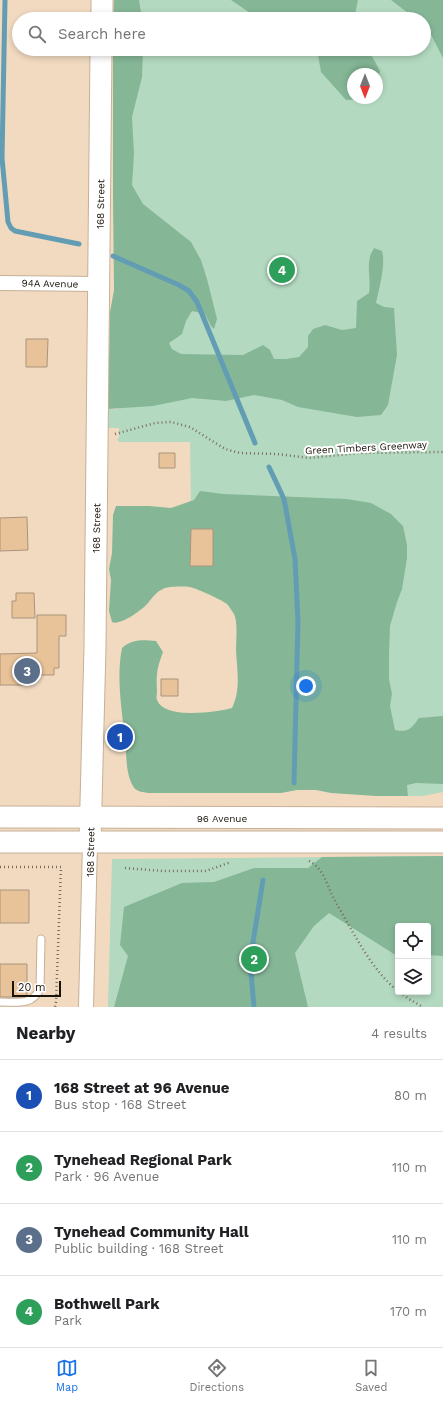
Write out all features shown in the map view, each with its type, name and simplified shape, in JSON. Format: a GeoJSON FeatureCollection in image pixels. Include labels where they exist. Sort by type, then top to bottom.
{"type":"FeatureCollection","features":[{"type":"Feature","properties":{"kind":"main road"},"geometry":{"type":"LineString","coordinates":[[102,0],[102,12]]}},
{"type":"Feature","properties":{"kind":"main road","name":"168 Street"},"geometry":{"type":"LineString","coordinates":[[90,842],[95,647],[102,56]]}},
{"type":"Feature","properties":{"kind":"main road","name":"96 Avenue"},"geometry":{"type":"LineString","coordinates":[[0,817],[443,818]]}},
{"type":"Feature","properties":{"kind":"main road"},"geometry":{"type":"LineString","coordinates":[[0,842],[443,842]]}},
{"type":"Feature","properties":{"kind":"street","name":"94A Avenue"},"geometry":{"type":"LineString","coordinates":[[0,283],[99,284]]}},
{"type":"Feature","properties":{"kind":"street","name":"168 Street"},"geometry":{"type":"LineString","coordinates":[[86,1007],[90,842]]}},
{"type":"Feature","properties":{"kind":"lane"},"geometry":{"type":"LineString","coordinates":[[0,1002],[28,1002],[37,995],[40,989],[41,939]]}},
{"type":"Feature","properties":{"kind":"path","name":"Green Timbers Greenway"},"geometry":{"type":"LineString","coordinates":[[112,434],[117,434],[155,423],[171,422],[190,427],[225,449],[240,453],[278,454],[309,458],[360,453],[443,452]]}},
{"type":"Feature","properties":{"kind":"path"},"geometry":{"type":"LineString","coordinates":[[308,860],[315,864],[321,871],[334,899],[375,968],[389,984],[395,988]]}},
{"type":"Feature","properties":{"kind":"path"},"geometry":{"type":"LineString","coordinates":[[125,868],[163,871],[206,871],[233,862]]}},
{"type":"Feature","properties":{"kind":"path"},"geometry":{"type":"LineString","coordinates":[[0,867],[61,867],[55,1007]]}},
{"type":"Feature","properties":{"kind":"path"},"geometry":{"type":"LineString","coordinates":[[404,995],[423,1007]]}},
{"type":"Feature","properties":{"kind":"green space"},"geometry":{"type":"Polygon","coordinates":[[[114,0],[139,0],[141,12],[113,12],[114,0]]]}},
{"type":"Feature","properties":{"kind":"green space"},"geometry":{"type":"Polygon","coordinates":[[[124,0],[443,0],[443,792],[423,796],[408,796],[408,792],[273,506],[191,505],[190,442],[119,442],[117,439],[119,438],[119,428],[109,428],[107,426],[108,409],[119,409],[124,56],[431,56],[431,12],[124,12],[124,0]]]}},
{"type":"Feature","properties":{"kind":"green space"},"geometry":{"type":"Polygon","coordinates":[[[231,0],[358,0],[355,12],[249,12],[231,0]]]}},
{"type":"Feature","properties":{"kind":"green space"},"geometry":{"type":"Polygon","coordinates":[[[391,0],[443,0],[443,58],[431,35],[431,12],[407,12],[391,0]]]}},
{"type":"Feature","properties":{"kind":"green space"},"geometry":{"type":"Polygon","coordinates":[[[113,56],[143,56],[142,77],[132,117],[134,154],[132,185],[143,204],[191,242],[201,260],[217,319],[214,329],[205,314],[192,311],[186,321],[182,334],[169,343],[172,349],[181,354],[243,355],[263,345],[270,350],[274,359],[299,357],[308,347],[308,336],[313,329],[325,325],[342,330],[356,328],[357,301],[369,293],[369,261],[370,255],[374,248],[382,251],[383,256],[382,277],[376,303],[384,307],[394,308],[397,355],[388,405],[381,415],[357,417],[298,407],[282,400],[254,395],[226,401],[192,398],[153,406],[108,409],[110,312],[114,290],[113,56]]]}},
{"type":"Feature","properties":{"kind":"green space"},"geometry":{"type":"Polygon","coordinates":[[[318,56],[372,56],[378,68],[347,68],[346,100],[321,72],[318,56]]]}},
{"type":"Feature","properties":{"kind":"green space"},"geometry":{"type":"Polygon","coordinates":[[[200,491],[223,494],[347,499],[371,503],[391,514],[403,526],[407,545],[407,558],[402,589],[390,626],[389,679],[392,694],[390,706],[395,730],[399,731],[409,729],[419,718],[443,716],[443,784],[416,783],[407,785],[408,796],[376,796],[331,793],[316,790],[297,790],[281,793],[149,793],[134,788],[130,781],[127,769],[120,694],[120,659],[122,648],[130,643],[142,640],[156,641],[163,652],[157,671],[157,699],[162,706],[170,710],[192,713],[225,710],[232,708],[237,694],[238,679],[235,617],[227,604],[190,587],[169,587],[161,590],[145,606],[120,622],[112,622],[109,611],[111,580],[109,569],[112,553],[113,515],[116,506],[171,508],[194,500],[200,491]]]}},
{"type":"Feature","properties":{"kind":"green space"},"geometry":{"type":"Polygon","coordinates":[[[443,856],[443,1007],[108,1007],[112,859],[443,856]]]}},
{"type":"Feature","properties":{"kind":"green space"},"geometry":{"type":"Polygon","coordinates":[[[443,856],[443,956],[431,955],[431,923],[395,923],[394,954],[329,913],[314,926],[295,953],[308,1007],[114,1007],[128,956],[120,945],[124,907],[182,883],[214,882],[254,868],[308,868],[322,857],[443,856]]]}},
{"type":"Feature","properties":{"kind":"building"},"geometry":{"type":"Polygon","coordinates":[[[26,339],[48,339],[47,367],[26,367],[26,339]]]}},
{"type":"Feature","properties":{"kind":"building"},"geometry":{"type":"Polygon","coordinates":[[[159,453],[175,453],[175,468],[159,468],[159,453]]]}},
{"type":"Feature","properties":{"kind":"building"},"geometry":{"type":"Polygon","coordinates":[[[27,517],[28,550],[0,551],[0,518],[27,517]]]}},
{"type":"Feature","properties":{"kind":"building"},"geometry":{"type":"Polygon","coordinates":[[[191,529],[213,529],[213,566],[190,566],[191,529]]]}},
{"type":"Feature","properties":{"kind":"building"},"geometry":{"type":"Polygon","coordinates":[[[16,593],[34,593],[35,618],[12,618],[12,601],[16,601],[16,593]]]}},
{"type":"Feature","properties":{"kind":"building"},"geometry":{"type":"Polygon","coordinates":[[[37,615],[66,615],[66,636],[59,636],[59,668],[54,668],[54,675],[29,675],[29,685],[0,685],[0,654],[37,653],[37,615]]]}},
{"type":"Feature","properties":{"kind":"building"},"geometry":{"type":"Polygon","coordinates":[[[161,679],[178,679],[178,696],[161,696],[161,679]]]}},
{"type":"Feature","properties":{"kind":"building"},"geometry":{"type":"Polygon","coordinates":[[[0,890],[29,890],[29,923],[0,923],[0,890]]]}},
{"type":"Feature","properties":{"kind":"building"},"geometry":{"type":"Polygon","coordinates":[[[0,964],[27,964],[27,995],[22,997],[0,997],[0,964]]]}},
{"type":"Feature","properties":{"kind":"waterway"},"geometry":{"type":"LineString","coordinates":[[5,0],[2,158],[8,222],[11,228],[15,231],[79,244]]}},
{"type":"Feature","properties":{"kind":"waterway"},"geometry":{"type":"LineString","coordinates":[[113,256],[179,285],[189,291],[197,302],[255,443]]}},
{"type":"Feature","properties":{"kind":"waterway"},"geometry":{"type":"LineString","coordinates":[[269,467],[284,499],[295,559],[298,621],[294,783]]}},
{"type":"Feature","properties":{"kind":"waterway"},"geometry":{"type":"LineString","coordinates":[[254,1007],[250,961],[263,880]]}},
{"type":"Feature","properties":{"kind":"place","name":"Bothwell Park"},"geometry":{"type":"Point","coordinates":[282,270]}},
{"type":"Feature","properties":{"kind":"place","name":"Tynehead Community Hall"},"geometry":{"type":"Point","coordinates":[27,671]}},
{"type":"Feature","properties":{"kind":"place","name":"168 Street at 96 Avenue"},"geometry":{"type":"Point","coordinates":[120,737]}},
{"type":"Feature","properties":{"kind":"place","name":"Tynehead Regional Park"},"geometry":{"type":"Point","coordinates":[254,959]}}]}
